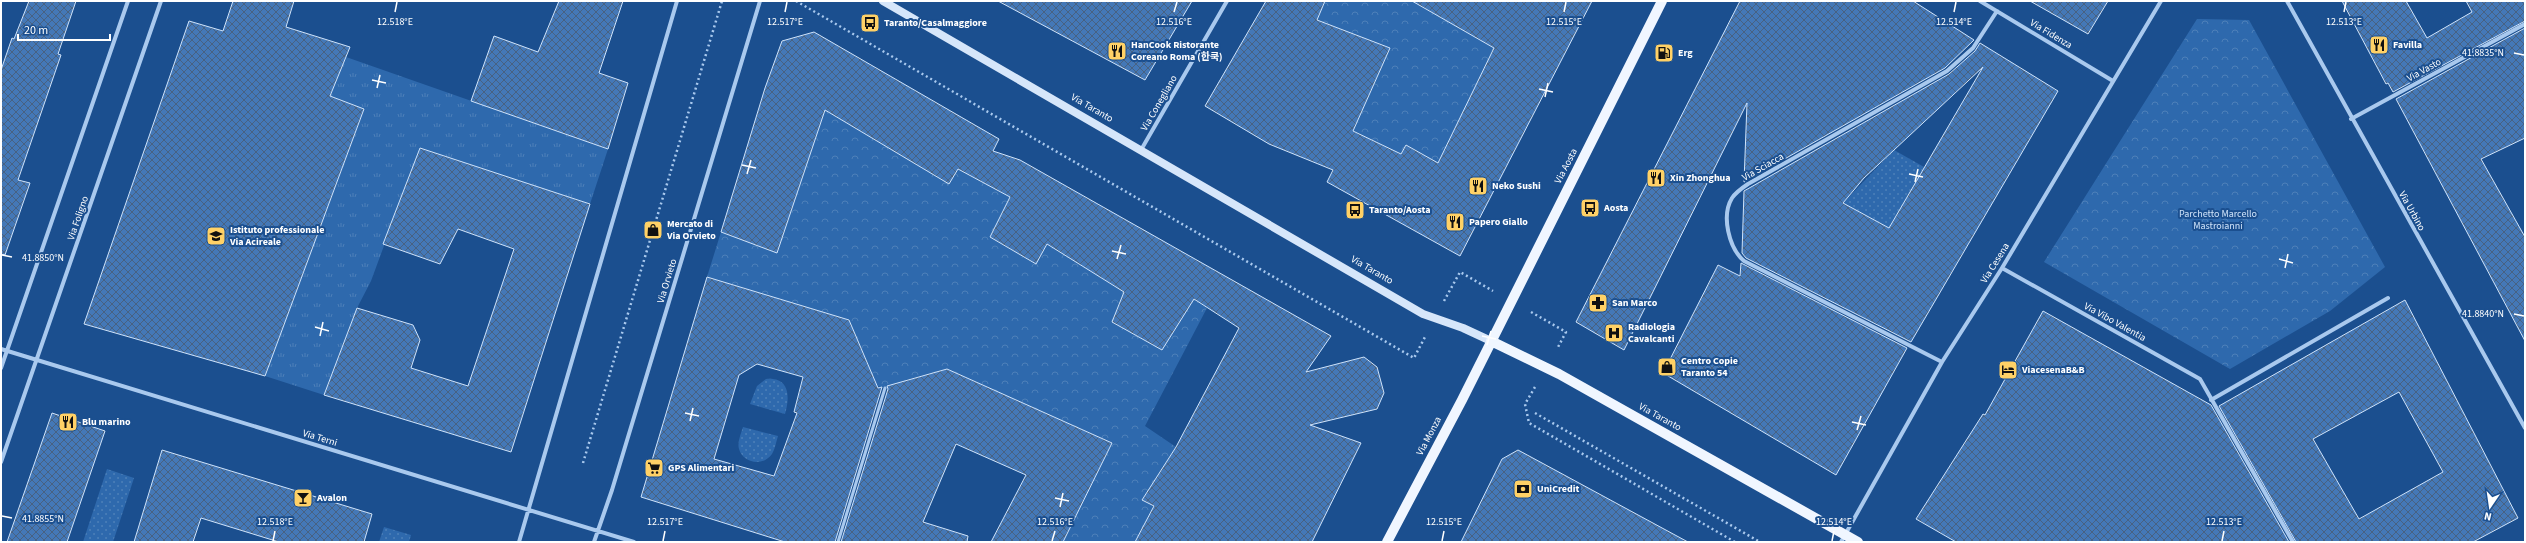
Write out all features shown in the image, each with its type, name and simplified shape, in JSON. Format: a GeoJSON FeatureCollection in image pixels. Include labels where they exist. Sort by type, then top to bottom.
{"type":"FeatureCollection","features":[{"type":"Feature","properties":{"kind":"main road","name":"Via Taranto"},"geometry":{"type":"LineString","coordinates":[[883,1],[1423,314],[1463,328],[1559,374],[1843,538],[1858,542]]}},
{"type":"Feature","properties":{"kind":"main road","name":"Via Aosta"},"geometry":{"type":"LineString","coordinates":[[1491,341],[1662,1]]}},
{"type":"Feature","properties":{"kind":"main road","name":"Via Monza"},"geometry":{"type":"LineString","coordinates":[[1387,542],[1491,341]]}},
{"type":"Feature","properties":{"kind":"street"},"geometry":{"type":"LineString","coordinates":[[1,368],[128,1]]}},
{"type":"Feature","properties":{"kind":"street","name":"Via Foligno"},"geometry":{"type":"LineString","coordinates":[[1,462],[161,1]]}},
{"type":"Feature","properties":{"kind":"street"},"geometry":{"type":"LineString","coordinates":[[518,542],[677,1]]}},
{"type":"Feature","properties":{"kind":"street","name":"Via Orvieto"},"geometry":{"type":"LineString","coordinates":[[594,542],[760,1]]}},
{"type":"Feature","properties":{"kind":"street","name":"Via Conegliano"},"geometry":{"type":"LineString","coordinates":[[1141,150],[1227,1]]}},
{"type":"Feature","properties":{"kind":"street","name":"Via Fidenza"},"geometry":{"type":"LineString","coordinates":[[1980,1],[2113,81]]}},
{"type":"Feature","properties":{"kind":"street","name":"Via Cesena"},"geometry":{"type":"LineString","coordinates":[[1843,538],[1942,362],[2002,268],[2162,1]]}},
{"type":"Feature","properties":{"kind":"street","name":"Via Urbino"},"geometry":{"type":"LineString","coordinates":[[2287,1],[2525,428]]}},
{"type":"Feature","properties":{"kind":"street","name":"Via Sciacca"},"geometry":{"type":"LineString","coordinates":[[1942,362],[1744,261],[1735,254],[1729,239],[1729,212],[1731,200],[1748,184],[1947,71],[1973,48],[1997,11]]}},
{"type":"Feature","properties":{"kind":"street","name":"Via Vasto"},"geometry":{"type":"LineString","coordinates":[[2351,118],[2525,24]]}},
{"type":"Feature","properties":{"kind":"street","name":"Via Vibo Valentia"},"geometry":{"type":"LineString","coordinates":[[2002,268],[2200,379],[2294,542]]}},
{"type":"Feature","properties":{"kind":"street"},"geometry":{"type":"LineString","coordinates":[[2211,400],[2388,298]]}},
{"type":"Feature","properties":{"kind":"street","name":"Via Terni"},"geometry":{"type":"LineString","coordinates":[[1,349],[634,542]]}},
{"type":"Feature","properties":{"kind":"lane"},"geometry":{"type":"LineString","coordinates":[[838,542],[885,388]]}},
{"type":"Feature","properties":{"kind":"path"},"geometry":{"type":"LineString","coordinates":[[583,464],[722,1]]}},
{"type":"Feature","properties":{"kind":"path"},"geometry":{"type":"LineString","coordinates":[[796,1],[1414,358]]}},
{"type":"Feature","properties":{"kind":"path"},"geometry":{"type":"LineString","coordinates":[[1534,389],[1525,404],[1528,423],[1735,542]]}},
{"type":"Feature","properties":{"kind":"path"},"geometry":{"type":"LineString","coordinates":[[1535,413],[1760,542]]}},
{"type":"Feature","properties":{"kind":"green space"},"geometry":{"type":"Polygon","coordinates":[[[1325,1],[1416,1],[1416,3],[1494,48],[1435,170],[1428,157],[1406,145],[1401,154],[1353,131],[1390,48],[1317,20],[1325,1]]]}},
{"type":"Feature","properties":{"kind":"green space","name":"Parchetto Marcello Mastroianni"},"geometry":{"type":"Polygon","coordinates":[[[2197,19],[2249,20],[2385,267],[2330,311],[2230,369],[2044,262],[2197,19]]]}},
{"type":"Feature","properties":{"kind":"green space"},"geometry":{"type":"Polygon","coordinates":[[[346,57],[608,149],[590,204],[420,148],[371,281],[357,308],[324,395],[265,376],[364,110],[330,96],[346,57]]]}},
{"type":"Feature","properties":{"kind":"green space"},"geometry":{"type":"Polygon","coordinates":[[[825,110],[949,184],[958,169],[1010,197],[990,237],[1035,264],[1047,244],[1124,292],[1112,322],[1162,350],[1194,299],[1207,308],[1145,426],[1176,447],[1142,500],[1154,506],[1135,542],[1063,542],[1112,443],[947,369],[906,380],[902,392],[864,383],[869,366],[849,320],[707,277],[721,232],[777,252],[825,110]]]}},
{"type":"Feature","properties":{"kind":"green space"},"geometry":{"type":"Polygon","coordinates":[[[1894,150],[1924,167],[1889,228],[1843,203],[1894,150]]]}},
{"type":"Feature","properties":{"kind":"green space"},"geometry":{"type":"Polygon","coordinates":[[[766,379],[780,381],[784,385],[788,395],[785,414],[750,404],[757,386],[766,379]]]}},
{"type":"Feature","properties":{"kind":"green space"},"geometry":{"type":"Polygon","coordinates":[[[743,427],[778,436],[772,454],[764,461],[754,462],[745,458],[741,454],[738,444],[743,427]]]}},
{"type":"Feature","properties":{"kind":"green space"},"geometry":{"type":"Polygon","coordinates":[[[107,469],[134,478],[113,542],[83,542],[107,469]]]}},
{"type":"Feature","properties":{"kind":"green space"},"geometry":{"type":"Polygon","coordinates":[[[384,527],[411,535],[409,542],[379,542],[384,527]]]}},
{"type":"Feature","properties":{"kind":"building"},"geometry":{"type":"Polygon","coordinates":[[[29,1],[76,1],[58,54],[61,55],[18,180],[30,183],[5,255],[1,254],[1,70],[12,38],[14,39],[29,1]]]}},
{"type":"Feature","properties":{"kind":"building","name":"Istituto professionale Via Acireale"},"geometry":{"type":"Polygon","coordinates":[[[233,1],[294,1],[286,27],[350,47],[330,96],[364,109],[265,376],[84,324],[189,21],[223,31],[233,1]]]}},
{"type":"Feature","properties":{"kind":"building"},"geometry":{"type":"Polygon","coordinates":[[[559,1],[623,1],[599,73],[628,83],[608,149],[471,101],[494,36],[538,52],[559,1]]]}},
{"type":"Feature","properties":{"kind":"building"},"geometry":{"type":"Polygon","coordinates":[[[998,1],[1192,1],[1145,80],[998,1]]]}},
{"type":"Feature","properties":{"kind":"building"},"geometry":{"type":"Polygon","coordinates":[[[1266,1],[1325,1],[1317,20],[1390,48],[1353,131],[1401,154],[1406,145],[1438,163],[1494,48],[1412,1],[1592,1],[1460,256],[1327,182],[1333,170],[1269,144],[1205,106],[1266,1]]]}},
{"type":"Feature","properties":{"kind":"building"},"geometry":{"type":"Polygon","coordinates":[[[1740,1],[1913,1],[1974,40],[1945,68],[1744,182],[1747,103],[1624,350],[1576,322],[1740,1]]]}},
{"type":"Feature","properties":{"kind":"building"},"geometry":{"type":"Polygon","coordinates":[[[2030,1],[2108,1],[2088,34],[2030,1]]]}},
{"type":"Feature","properties":{"kind":"building"},"geometry":{"type":"Polygon","coordinates":[[[2342,1],[2406,1],[2427,38],[2472,12],[2466,1],[2525,1],[2525,21],[2393,92],[2388,83],[2386,84],[2342,1]]]}},
{"type":"Feature","properties":{"kind":"building"},"geometry":{"type":"Polygon","coordinates":[[[2525,28],[2525,138],[2481,159],[2525,237],[2525,341],[2396,99],[2525,28]]]}},
{"type":"Feature","properties":{"kind":"building"},"geometry":{"type":"Polygon","coordinates":[[[814,32],[999,139],[993,151],[1020,160],[1331,336],[1306,372],[1364,357],[1377,367],[1384,393],[1377,409],[1310,425],[1361,443],[1312,542],[1135,542],[1154,506],[1142,500],[1176,447],[1239,328],[1194,299],[1162,350],[1112,322],[1124,292],[1047,244],[1036,264],[990,237],[1010,197],[958,169],[949,184],[825,110],[777,253],[721,232],[765,88],[782,41],[814,32]]]}},
{"type":"Feature","properties":{"kind":"building"},"geometry":{"type":"Polygon","coordinates":[[[1980,43],[2058,91],[1911,342],[1746,258],[1742,253],[1744,191],[1949,74],[1975,51],[1980,43]],[[1983,67],[1864,178],[1843,203],[1889,228],[1983,67]]]}},
{"type":"Feature","properties":{"kind":"building"},"geometry":{"type":"Polygon","coordinates":[[[420,148],[590,204],[511,452],[324,395],[357,308],[413,325],[420,340],[411,368],[468,386],[514,249],[458,229],[440,264],[383,244],[420,148]]]}},
{"type":"Feature","properties":{"kind":"building"},"geometry":{"type":"Polygon","coordinates":[[[1741,263],[1907,348],[1836,475],[1663,373],[1718,265],[1740,276],[1741,263]]]}},
{"type":"Feature","properties":{"kind":"building"},"geometry":{"type":"Polygon","coordinates":[[[707,277],[849,320],[878,388],[882,387],[835,542],[785,542],[641,497],[707,277]],[[757,364],[739,375],[714,459],[774,476],[797,413],[794,412],[803,377],[757,364]]]}},
{"type":"Feature","properties":{"kind":"building"},"geometry":{"type":"Polygon","coordinates":[[[2405,300],[2518,518],[2473,542],[2296,542],[2219,406],[2405,300]],[[2399,392],[2313,439],[2359,519],[2443,472],[2399,392]]]}},
{"type":"Feature","properties":{"kind":"building"},"geometry":{"type":"Polygon","coordinates":[[[2043,311],[2211,405],[2289,542],[1956,542],[1916,519],[1983,414],[1985,415],[2043,311]]]}},
{"type":"Feature","properties":{"kind":"building"},"geometry":{"type":"Polygon","coordinates":[[[947,369],[1112,443],[1063,542],[991,542],[1026,475],[956,444],[923,522],[968,536],[967,542],[841,542],[888,389],[887,386],[947,369]]]}},
{"type":"Feature","properties":{"kind":"building"},"geometry":{"type":"Polygon","coordinates":[[[52,413],[105,431],[67,542],[7,542],[52,413]]]}},
{"type":"Feature","properties":{"kind":"building"},"geometry":{"type":"Polygon","coordinates":[[[162,450],[372,514],[364,542],[279,542],[201,518],[193,542],[134,542],[162,450]]]}},
{"type":"Feature","properties":{"kind":"building"},"geometry":{"type":"Polygon","coordinates":[[[1518,450],[1688,542],[1461,542],[1502,459],[1518,450]]]}},
{"type":"Feature","properties":{"kind":"place","name":"Taranto/Casalmaggiore"},"geometry":{"type":"Point","coordinates":[870,23]}},
{"type":"Feature","properties":{"kind":"place","name":"Favilla"},"geometry":{"type":"Point","coordinates":[2379,45]}},
{"type":"Feature","properties":{"kind":"place","name":"HanCook Ristorante Coreano Roma (한쿡)"},"geometry":{"type":"Point","coordinates":[1117,51]}},
{"type":"Feature","properties":{"kind":"place","name":"Erg"},"geometry":{"type":"Point","coordinates":[1664,53]}},
{"type":"Feature","properties":{"kind":"place","name":"Xin Zhonghua"},"geometry":{"type":"Point","coordinates":[1656,178]}},
{"type":"Feature","properties":{"kind":"place","name":"Neko Sushi"},"geometry":{"type":"Point","coordinates":[1478,186]}},
{"type":"Feature","properties":{"kind":"place","name":"Aosta"},"geometry":{"type":"Point","coordinates":[1590,208]}},
{"type":"Feature","properties":{"kind":"place","name":"Taranto/Aosta"},"geometry":{"type":"Point","coordinates":[1355,210]}},
{"type":"Feature","properties":{"kind":"place","name":"Papero Giallo"},"geometry":{"type":"Point","coordinates":[1455,222]}},
{"type":"Feature","properties":{"kind":"place","name":"Mercato di Via Orvieto"},"geometry":{"type":"Point","coordinates":[653,230]}},
{"type":"Feature","properties":{"kind":"place","name":"Istituto professionale Via Acireale"},"geometry":{"type":"Point","coordinates":[216,236]}},
{"type":"Feature","properties":{"kind":"place","name":"San Marco"},"geometry":{"type":"Point","coordinates":[1598,303]}},
{"type":"Feature","properties":{"kind":"place","name":"Radiologia Cavalcanti"},"geometry":{"type":"Point","coordinates":[1614,333]}},
{"type":"Feature","properties":{"kind":"place","name":"Centro Copie Taranto 54"},"geometry":{"type":"Point","coordinates":[1667,367]}},
{"type":"Feature","properties":{"kind":"place","name":"ViacesenaB&B"},"geometry":{"type":"Point","coordinates":[2008,370]}},
{"type":"Feature","properties":{"kind":"place","name":"Blu marino"},"geometry":{"type":"Point","coordinates":[68,422]}},
{"type":"Feature","properties":{"kind":"place","name":"GPS Alimentari"},"geometry":{"type":"Point","coordinates":[654,468]}},
{"type":"Feature","properties":{"kind":"place","name":"UniCredit"},"geometry":{"type":"Point","coordinates":[1523,489]}},
{"type":"Feature","properties":{"kind":"place","name":"Avalon"},"geometry":{"type":"Point","coordinates":[303,498]}}]}
